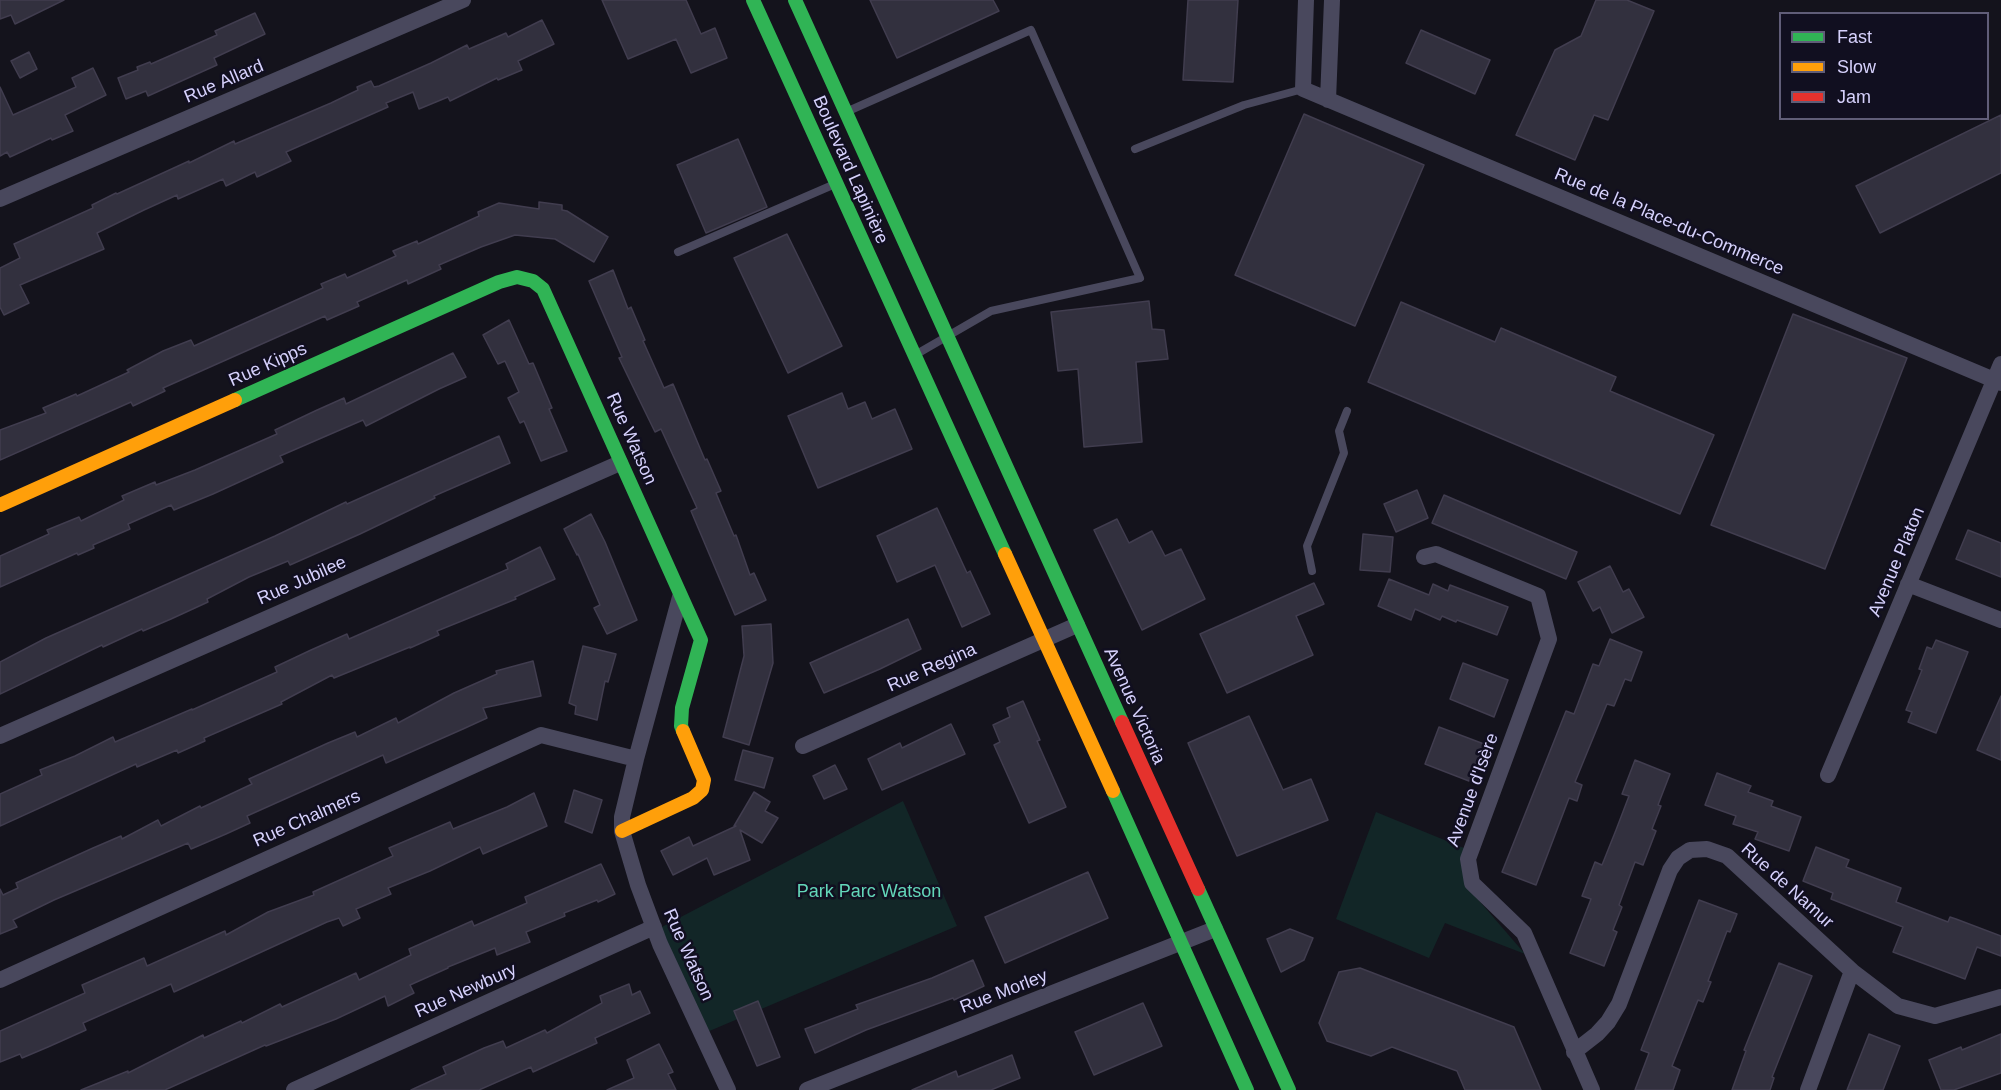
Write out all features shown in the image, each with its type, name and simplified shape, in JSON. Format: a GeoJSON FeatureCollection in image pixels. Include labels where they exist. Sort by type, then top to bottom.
{"type":"FeatureCollection","features":[{"type":"Feature","properties":{"kind":"main road","name":"Boulevard Lapinière"},"geometry":{"type":"LineString","coordinates":[[753,0],[914,355]]}},
{"type":"Feature","properties":{"kind":"main road","name":"Boulevard Lapinière"},"geometry":{"type":"LineString","coordinates":[[795,0],[947,336]]}},
{"type":"Feature","properties":{"kind":"main road","name":"Rue Kipps"},"geometry":{"type":"LineString","coordinates":[[0,505],[499,282],[517,277],[533,281],[543,289],[547,298]]}},
{"type":"Feature","properties":{"kind":"main road","name":"Rue Watson"},"geometry":{"type":"LineString","coordinates":[[547,298],[701,640],[682,708],[681,726],[704,780],[702,790],[693,798],[622,831]]}},
{"type":"Feature","properties":{"kind":"main road","name":"Avenue Victoria"},"geometry":{"type":"LineString","coordinates":[[947,336],[1289,1090]]}},
{"type":"Feature","properties":{"kind":"main road"},"geometry":{"type":"LineString","coordinates":[[914,355],[1247,1090]]}},
{"type":"Feature","properties":{"kind":"street","name":"Rue Allard"},"geometry":{"type":"LineString","coordinates":[[0,199],[463,0]]}},
{"type":"Feature","properties":{"kind":"street"},"geometry":{"type":"LineString","coordinates":[[1303,89],[1305,0]]}},
{"type":"Feature","properties":{"kind":"street"},"geometry":{"type":"LineString","coordinates":[[1328,100],[1332,0]]}},
{"type":"Feature","properties":{"kind":"street","name":"Rue de la Place-du-Commerce"},"geometry":{"type":"LineString","coordinates":[[1303,89],[1998,381]]}},
{"type":"Feature","properties":{"kind":"street","name":"Avenue Platon"},"geometry":{"type":"LineString","coordinates":[[1828,775],[1908,584],[1998,381],[2001,364]]}},
{"type":"Feature","properties":{"kind":"street","name":"Rue Jubilee"},"geometry":{"type":"LineString","coordinates":[[0,736],[620,463]]}},
{"type":"Feature","properties":{"kind":"street","name":"Avenue d'Isère"},"geometry":{"type":"LineString","coordinates":[[1424,557],[1436,554],[1538,596],[1549,639],[1468,859],[1472,883],[1524,933],[1574,1052],[1593,1090]]}},
{"type":"Feature","properties":{"kind":"street"},"geometry":{"type":"LineString","coordinates":[[1908,584],[2001,620]]}},
{"type":"Feature","properties":{"kind":"street","name":"Rue Watson"},"geometry":{"type":"LineString","coordinates":[[680,597],[636,759],[622,817],[622,831],[638,885],[654,927],[728,1090]]}},
{"type":"Feature","properties":{"kind":"street","name":"Rue Regina"},"geometry":{"type":"LineString","coordinates":[[803,746],[1077,625]]}},
{"type":"Feature","properties":{"kind":"street","name":"Rue Chalmers"},"geometry":{"type":"LineString","coordinates":[[0,980],[541,735],[636,759]]}},
{"type":"Feature","properties":{"kind":"street","name":"Rue de Namur"},"geometry":{"type":"LineString","coordinates":[[1574,1052],[1597,1034],[1619,1004],[1670,870],[1677,858],[1690,850],[1707,849],[1727,856],[1852,971]]}},
{"type":"Feature","properties":{"kind":"street","name":"Rue Newbury"},"geometry":{"type":"LineString","coordinates":[[294,1090],[654,927]]}},
{"type":"Feature","properties":{"kind":"street","name":"Rue Morley"},"geometry":{"type":"LineString","coordinates":[[807,1090],[1215,929]]}},
{"type":"Feature","properties":{"kind":"street"},"geometry":{"type":"LineString","coordinates":[[1808,1090],[1852,971],[1898,1006],[1922,1014],[1935,1016],[2001,997]]}},
{"type":"Feature","properties":{"kind":"lane"},"geometry":{"type":"LineString","coordinates":[[845,112],[1031,30],[1140,278],[991,311],[914,355]]}},
{"type":"Feature","properties":{"kind":"lane"},"geometry":{"type":"LineString","coordinates":[[1135,149],[1244,105],[1303,89]]}},
{"type":"Feature","properties":{"kind":"lane"},"geometry":{"type":"LineString","coordinates":[[678,252],[836,184]]}},
{"type":"Feature","properties":{"kind":"lane"},"geometry":{"type":"LineString","coordinates":[[1312,571],[1307,546],[1344,453],[1340,431],[1347,411]]}},
{"type":"Feature","properties":{"kind":"green space","name":"Park Parc Watson"},"geometry":{"type":"Polygon","coordinates":[[[903,801],[957,926],[700,1035],[654,931],[903,801]]]}},
{"type":"Feature","properties":{"kind":"green space"},"geometry":{"type":"Polygon","coordinates":[[[1376,812],[1464,848],[1469,889],[1525,954],[1445,923],[1429,958],[1336,919],[1376,812]]]}},
{"type":"Feature","properties":{"kind":"building"},"geometry":{"type":"Polygon","coordinates":[[[0,0],[64,0],[15,24],[11,15],[0,19],[0,0]]]}},
{"type":"Feature","properties":{"kind":"building"},"geometry":{"type":"Polygon","coordinates":[[[602,0],[686,0],[701,34],[715,28],[727,58],[691,73],[676,39],[628,59],[602,0]]]}},
{"type":"Feature","properties":{"kind":"building"},"geometry":{"type":"Polygon","coordinates":[[[870,0],[993,0],[999,11],[897,58],[870,0]]]}},
{"type":"Feature","properties":{"kind":"building"},"geometry":{"type":"Polygon","coordinates":[[[1188,0],[1238,0],[1233,82],[1183,80],[1188,0]]]}},
{"type":"Feature","properties":{"kind":"building"},"geometry":{"type":"Polygon","coordinates":[[[1596,0],[1627,0],[1654,11],[1608,120],[1594,115],[1575,160],[1516,135],[1555,50],[1581,36],[1596,0]]]}},
{"type":"Feature","properties":{"kind":"building"},"geometry":{"type":"Polygon","coordinates":[[[255,13],[265,34],[214,58],[217,65],[148,96],[146,91],[126,99],[118,78],[138,70],[137,67],[150,62],[151,64],[217,35],[215,31],[255,13]]]}},
{"type":"Feature","properties":{"kind":"building"},"geometry":{"type":"Polygon","coordinates":[[[542,20],[554,44],[518,61],[522,70],[498,80],[497,78],[450,101],[448,97],[419,109],[413,92],[386,103],[388,107],[286,152],[291,161],[257,177],[255,172],[226,186],[223,179],[178,199],[177,195],[144,210],[97,233],[104,249],[20,285],[29,303],[4,315],[0,307],[0,268],[20,258],[14,244],[93,208],[92,205],[116,193],[189,161],[189,163],[234,141],[235,144],[331,103],[371,81],[374,87],[379,86],[467,45],[469,49],[506,33],[508,37],[542,20]]]}},
{"type":"Feature","properties":{"kind":"building"},"geometry":{"type":"Polygon","coordinates":[[[1421,30],[1490,60],[1475,94],[1406,63],[1421,30]]]}},
{"type":"Feature","properties":{"kind":"building"},"geometry":{"type":"Polygon","coordinates":[[[29,52],[37,69],[20,78],[11,61],[29,52]]]}},
{"type":"Feature","properties":{"kind":"building"},"geometry":{"type":"Polygon","coordinates":[[[93,68],[106,95],[65,115],[73,131],[52,140],[51,138],[10,157],[7,152],[0,156],[0,87],[13,115],[76,87],[72,78],[93,68]]]}},
{"type":"Feature","properties":{"kind":"building"},"geometry":{"type":"Polygon","coordinates":[[[1304,114],[1424,165],[1355,326],[1235,275],[1304,114]]]}},
{"type":"Feature","properties":{"kind":"building"},"geometry":{"type":"Polygon","coordinates":[[[2001,115],[2001,173],[1880,233],[1856,186],[2001,115]]]}},
{"type":"Feature","properties":{"kind":"building"},"geometry":{"type":"Polygon","coordinates":[[[738,139],[767,207],[706,233],[677,165],[738,139]]]}},
{"type":"Feature","properties":{"kind":"building"},"geometry":{"type":"Polygon","coordinates":[[[539,202],[562,205],[562,210],[608,237],[594,262],[555,239],[515,235],[439,265],[441,269],[408,284],[407,280],[357,302],[359,306],[327,320],[325,316],[163,388],[165,391],[133,406],[131,402],[0,460],[0,430],[46,413],[43,408],[76,394],[77,396],[129,372],[127,370],[163,351],[191,340],[194,346],[323,288],[321,284],[345,274],[347,278],[396,256],[393,251],[417,241],[418,244],[479,216],[478,212],[499,203],[539,209],[539,202]]]}},
{"type":"Feature","properties":{"kind":"building"},"geometry":{"type":"Polygon","coordinates":[[[787,234],[842,346],[788,373],[734,258],[787,234]]]}},
{"type":"Feature","properties":{"kind":"building"},"geometry":{"type":"Polygon","coordinates":[[[613,270],[628,309],[631,307],[664,388],[673,384],[705,460],[707,459],[721,491],[716,493],[734,536],[736,535],[750,575],[754,573],[766,600],[735,615],[691,511],[697,508],[661,429],[655,432],[619,358],[622,357],[589,281],[613,270]]]}},
{"type":"Feature","properties":{"kind":"building"},"geometry":{"type":"Polygon","coordinates":[[[1149,301],[1152,329],[1164,330],[1168,359],[1136,362],[1142,442],[1084,447],[1078,369],[1058,371],[1051,312],[1149,301]]]}},
{"type":"Feature","properties":{"kind":"building"},"geometry":{"type":"Polygon","coordinates":[[[1401,302],[1495,342],[1501,328],[1616,377],[1610,391],[1714,435],[1680,514],[1368,382],[1401,302]]]}},
{"type":"Feature","properties":{"kind":"building"},"geometry":{"type":"Polygon","coordinates":[[[1793,314],[1907,358],[1825,569],[1711,525],[1793,314]]]}},
{"type":"Feature","properties":{"kind":"building"},"geometry":{"type":"Polygon","coordinates":[[[509,320],[529,364],[533,363],[567,451],[541,461],[524,421],[520,423],[508,398],[519,392],[505,361],[498,364],[483,335],[509,320]]]}},
{"type":"Feature","properties":{"kind":"building"},"geometry":{"type":"Polygon","coordinates":[[[453,353],[466,377],[366,426],[363,420],[280,456],[283,462],[213,494],[174,510],[171,505],[128,524],[130,529],[93,545],[94,548],[78,555],[77,553],[0,587],[0,556],[49,534],[47,530],[79,517],[81,521],[124,500],[122,496],[155,482],[156,485],[195,470],[277,434],[275,430],[315,411],[344,398],[346,404],[453,353]]]}},
{"type":"Feature","properties":{"kind":"building"},"geometry":{"type":"Polygon","coordinates":[[[842,393],[848,409],[865,402],[872,419],[895,409],[912,449],[818,488],[788,416],[842,393]]]}},
{"type":"Feature","properties":{"kind":"building"},"geometry":{"type":"Polygon","coordinates":[[[499,436],[510,463],[434,496],[435,498],[360,534],[290,565],[288,561],[249,577],[207,599],[208,602],[143,631],[142,629],[103,647],[102,645],[0,694],[0,662],[46,638],[346,502],[347,504],[499,436]]]}},
{"type":"Feature","properties":{"kind":"building"},"geometry":{"type":"Polygon","coordinates":[[[1417,490],[1428,518],[1396,532],[1384,504],[1417,490]]]}},
{"type":"Feature","properties":{"kind":"building"},"geometry":{"type":"Polygon","coordinates":[[[1444,495],[1577,552],[1566,579],[1432,523],[1444,495]]]}},
{"type":"Feature","properties":{"kind":"building"},"geometry":{"type":"Polygon","coordinates":[[[937,508],[967,573],[970,571],[990,614],[962,627],[935,565],[897,582],[877,536],[937,508]]]}},
{"type":"Feature","properties":{"kind":"building"},"geometry":{"type":"Polygon","coordinates":[[[591,514],[637,620],[607,634],[594,608],[600,605],[578,554],[564,529],[591,514]]]}},
{"type":"Feature","properties":{"kind":"building"},"geometry":{"type":"Polygon","coordinates":[[[1117,519],[1129,543],[1152,531],[1165,556],[1181,549],[1205,599],[1142,630],[1094,530],[1117,519]]]}},
{"type":"Feature","properties":{"kind":"building"},"geometry":{"type":"Polygon","coordinates":[[[1968,530],[2001,543],[2001,577],[1956,559],[1968,530]]]}},
{"type":"Feature","properties":{"kind":"building"},"geometry":{"type":"Polygon","coordinates":[[[1363,534],[1393,537],[1390,572],[1360,570],[1363,534]]]}},
{"type":"Feature","properties":{"kind":"building"},"geometry":{"type":"Polygon","coordinates":[[[540,547],[555,579],[515,597],[516,599],[437,631],[439,635],[410,648],[334,678],[332,675],[281,702],[282,704],[204,738],[205,741],[137,767],[136,764],[0,826],[0,794],[42,775],[40,770],[113,737],[115,742],[192,710],[277,672],[275,667],[311,650],[347,634],[349,639],[508,569],[506,564],[540,547]]]}},
{"type":"Feature","properties":{"kind":"building"},"geometry":{"type":"Polygon","coordinates":[[[1610,566],[1623,592],[1629,589],[1644,617],[1612,633],[1600,607],[1593,611],[1578,582],[1610,566]]]}},
{"type":"Feature","properties":{"kind":"building"},"geometry":{"type":"Polygon","coordinates":[[[1389,579],[1429,595],[1433,584],[1448,591],[1450,585],[1508,607],[1497,635],[1442,616],[1440,620],[1415,609],[1411,620],[1378,606],[1389,579]]]}},
{"type":"Feature","properties":{"kind":"building"},"geometry":{"type":"Polygon","coordinates":[[[1314,583],[1324,604],[1296,616],[1313,655],[1227,693],[1200,634],[1314,583]]]}},
{"type":"Feature","properties":{"kind":"building"},"geometry":{"type":"Polygon","coordinates":[[[908,619],[921,649],[824,693],[810,663],[908,619]]]}},
{"type":"Feature","properties":{"kind":"building"},"geometry":{"type":"Polygon","coordinates":[[[771,624],[773,663],[749,745],[723,737],[744,656],[742,626],[771,624]]]}},
{"type":"Feature","properties":{"kind":"building"},"geometry":{"type":"Polygon","coordinates":[[[1610,639],[1642,652],[1631,681],[1625,679],[1614,706],[1607,704],[1575,782],[1582,785],[1577,801],[1569,798],[1536,885],[1502,872],[1566,711],[1574,714],[1593,664],[1599,666],[1610,639]]]}},
{"type":"Feature","properties":{"kind":"building"},"geometry":{"type":"Polygon","coordinates":[[[1936,640],[1968,652],[1936,733],[1908,722],[1912,712],[1906,710],[1922,670],[1919,669],[1927,647],[1932,649],[1936,640]]]}},
{"type":"Feature","properties":{"kind":"building"},"geometry":{"type":"Polygon","coordinates":[[[583,646],[616,654],[608,682],[605,681],[597,720],[575,714],[576,706],[569,703],[583,646]]]}},
{"type":"Feature","properties":{"kind":"building"},"geometry":{"type":"Polygon","coordinates":[[[533,661],[541,696],[483,708],[487,718],[386,763],[383,755],[247,816],[250,823],[226,834],[191,849],[188,843],[54,900],[13,920],[17,927],[0,934],[0,889],[3,895],[18,888],[16,883],[121,836],[122,839],[158,820],[161,826],[200,806],[201,808],[252,784],[249,779],[328,743],[355,732],[357,737],[396,718],[398,723],[454,693],[497,674],[496,671],[533,661]]]}},
{"type":"Feature","properties":{"kind":"building"},"geometry":{"type":"Polygon","coordinates":[[[1463,663],[1508,680],[1494,717],[1450,699],[1463,663]]]}},
{"type":"Feature","properties":{"kind":"building"},"geometry":{"type":"Polygon","coordinates":[[[2001,696],[2001,760],[1977,750],[2001,696]]]}},
{"type":"Feature","properties":{"kind":"building"},"geometry":{"type":"Polygon","coordinates":[[[1023,701],[1040,740],[1037,741],[1066,807],[1029,823],[994,745],[1000,742],[993,725],[1010,717],[1007,708],[1023,701]]]}},
{"type":"Feature","properties":{"kind":"building"},"geometry":{"type":"Polygon","coordinates":[[[1249,716],[1283,790],[1311,779],[1328,820],[1237,856],[1188,743],[1249,716]]]}},
{"type":"Feature","properties":{"kind":"building"},"geometry":{"type":"Polygon","coordinates":[[[951,724],[965,754],[882,790],[868,759],[900,743],[902,748],[951,724]]]}},
{"type":"Feature","properties":{"kind":"building"},"geometry":{"type":"Polygon","coordinates":[[[1439,727],[1484,744],[1469,781],[1425,764],[1439,727]]]}},
{"type":"Feature","properties":{"kind":"building"},"geometry":{"type":"Polygon","coordinates":[[[743,750],[773,758],[764,788],[735,780],[743,750]]]}},
{"type":"Feature","properties":{"kind":"building"},"geometry":{"type":"Polygon","coordinates":[[[1635,760],[1670,774],[1652,829],[1656,831],[1643,865],[1635,862],[1619,905],[1622,907],[1613,930],[1617,932],[1604,966],[1570,953],[1591,899],[1582,896],[1595,862],[1602,865],[1616,830],[1629,796],[1622,794],[1635,760]]]}},
{"type":"Feature","properties":{"kind":"building"},"geometry":{"type":"Polygon","coordinates":[[[835,765],[847,789],[824,799],[813,776],[835,765]]]}},
{"type":"Feature","properties":{"kind":"building"},"geometry":{"type":"Polygon","coordinates":[[[1717,773],[1751,786],[1748,792],[1773,801],[1771,806],[1801,817],[1789,851],[1755,839],[1758,832],[1733,824],[1736,816],[1705,805],[1717,773]]]}},
{"type":"Feature","properties":{"kind":"building"},"geometry":{"type":"Polygon","coordinates":[[[574,790],[602,800],[592,833],[565,822],[574,790]]]}},
{"type":"Feature","properties":{"kind":"building"},"geometry":{"type":"Polygon","coordinates":[[[754,792],[770,802],[765,811],[778,818],[762,843],[740,830],[750,860],[714,875],[707,858],[673,875],[661,851],[689,837],[693,846],[736,826],[734,826],[754,792]]]}},
{"type":"Feature","properties":{"kind":"building"},"geometry":{"type":"Polygon","coordinates":[[[534,793],[547,826],[483,854],[480,847],[388,888],[391,894],[356,909],[360,918],[343,926],[339,918],[327,922],[174,992],[171,984],[83,1023],[86,1030],[48,1047],[22,1058],[20,1054],[0,1062],[0,1031],[85,993],[82,985],[144,958],[147,966],[225,931],[226,935],[268,912],[314,895],[313,892],[393,856],[389,848],[450,822],[453,829],[507,807],[534,793]]]}},
{"type":"Feature","properties":{"kind":"building"},"geometry":{"type":"Polygon","coordinates":[[[1816,847],[1849,860],[1846,867],[1901,888],[1896,902],[1948,922],[1950,917],[2001,936],[2001,956],[1977,947],[1965,979],[1893,952],[1903,927],[1831,899],[1833,893],[1803,881],[1816,847]]]}},
{"type":"Feature","properties":{"kind":"building"},"geometry":{"type":"Polygon","coordinates":[[[601,864],[615,894],[564,913],[565,916],[526,932],[530,942],[497,955],[495,948],[410,985],[414,993],[388,1006],[385,996],[336,1019],[265,1045],[165,1090],[81,1090],[128,1071],[128,1073],[203,1035],[204,1038],[241,1021],[242,1023],[280,1004],[282,1007],[356,973],[359,980],[411,955],[409,949],[472,921],[474,926],[527,903],[525,897],[601,864]]]}},
{"type":"Feature","properties":{"kind":"building"},"geometry":{"type":"Polygon","coordinates":[[[1088,872],[1108,918],[1005,963],[985,917],[1088,872]]]}},
{"type":"Feature","properties":{"kind":"building"},"geometry":{"type":"Polygon","coordinates":[[[1699,900],[1737,914],[1730,932],[1727,931],[1708,981],[1711,982],[1703,1002],[1698,1000],[1672,1066],[1680,1070],[1673,1090],[1635,1090],[1649,1053],[1641,1050],[1699,900]]]}},
{"type":"Feature","properties":{"kind":"building"},"geometry":{"type":"Polygon","coordinates":[[[1290,929],[1313,938],[1304,960],[1281,972],[1267,939],[1290,929]]]}},
{"type":"Feature","properties":{"kind":"building"},"geometry":{"type":"Polygon","coordinates":[[[973,960],[984,986],[954,1000],[953,998],[866,1030],[815,1053],[805,1029],[858,1009],[856,1005],[932,978],[973,960]]]}},
{"type":"Feature","properties":{"kind":"building"},"geometry":{"type":"Polygon","coordinates":[[[1779,963],[1812,976],[1772,1077],[1774,1078],[1770,1090],[1732,1090],[1746,1051],[1744,1050],[1779,963]]]}},
{"type":"Feature","properties":{"kind":"building"},"geometry":{"type":"Polygon","coordinates":[[[1360,968],[1514,1027],[1541,1090],[1465,1090],[1457,1071],[1392,1047],[1371,1056],[1327,1041],[1319,1023],[1339,972],[1360,968]]]}},
{"type":"Feature","properties":{"kind":"building"},"geometry":{"type":"Polygon","coordinates":[[[629,984],[632,995],[640,991],[650,1013],[595,1038],[597,1043],[533,1072],[531,1067],[479,1090],[411,1090],[446,1074],[443,1067],[484,1048],[503,1041],[506,1048],[545,1030],[547,1033],[602,1003],[600,996],[629,984]]]}},
{"type":"Feature","properties":{"kind":"building"},"geometry":{"type":"Polygon","coordinates":[[[758,1001],[780,1057],[757,1066],[734,1011],[758,1001]]]}},
{"type":"Feature","properties":{"kind":"building"},"geometry":{"type":"Polygon","coordinates":[[[1143,1003],[1162,1046],[1094,1075],[1075,1032],[1143,1003]]]}},
{"type":"Feature","properties":{"kind":"building"},"geometry":{"type":"Polygon","coordinates":[[[1869,1034],[1900,1046],[1883,1090],[1847,1090],[1869,1034]]]}},
{"type":"Feature","properties":{"kind":"building"},"geometry":{"type":"Polygon","coordinates":[[[2001,1034],[2001,1073],[1954,1090],[1941,1090],[1929,1060],[1961,1047],[1962,1050],[2001,1034]]]}},
{"type":"Feature","properties":{"kind":"building"},"geometry":{"type":"Polygon","coordinates":[[[659,1044],[673,1072],[668,1074],[676,1090],[607,1090],[634,1078],[627,1060],[659,1044]]]}},
{"type":"Feature","properties":{"kind":"building"},"geometry":{"type":"Polygon","coordinates":[[[1012,1055],[1020,1078],[991,1090],[912,1090],[956,1071],[958,1077],[1012,1055]]]}},
{"type":"Feature","properties":{"kind":"traffic: fast"},"geometry":{"type":"LineString","coordinates":[[753,0],[1005,554]]}},
{"type":"Feature","properties":{"kind":"traffic: fast"},"geometry":{"type":"LineString","coordinates":[[795,0],[1122,722]]}},
{"type":"Feature","properties":{"kind":"traffic: fast"},"geometry":{"type":"LineString","coordinates":[[235,400],[499,282],[517,277],[533,281],[543,289],[701,640],[682,708],[683,731]]}},
{"type":"Feature","properties":{"kind":"traffic: fast"},"geometry":{"type":"LineString","coordinates":[[1113,791],[1247,1090]]}},
{"type":"Feature","properties":{"kind":"traffic: fast"},"geometry":{"type":"LineString","coordinates":[[1198,889],[1289,1090]]}},
{"type":"Feature","properties":{"kind":"traffic: slow"},"geometry":{"type":"LineString","coordinates":[[0,505],[235,400]]}},
{"type":"Feature","properties":{"kind":"traffic: slow"},"geometry":{"type":"LineString","coordinates":[[1005,554],[1113,791]]}},
{"type":"Feature","properties":{"kind":"traffic: slow"},"geometry":{"type":"LineString","coordinates":[[622,831],[693,798],[702,790],[704,780],[683,731]]}},
{"type":"Feature","properties":{"kind":"traffic: jam"},"geometry":{"type":"LineString","coordinates":[[1122,722],[1198,889]]}}]}
